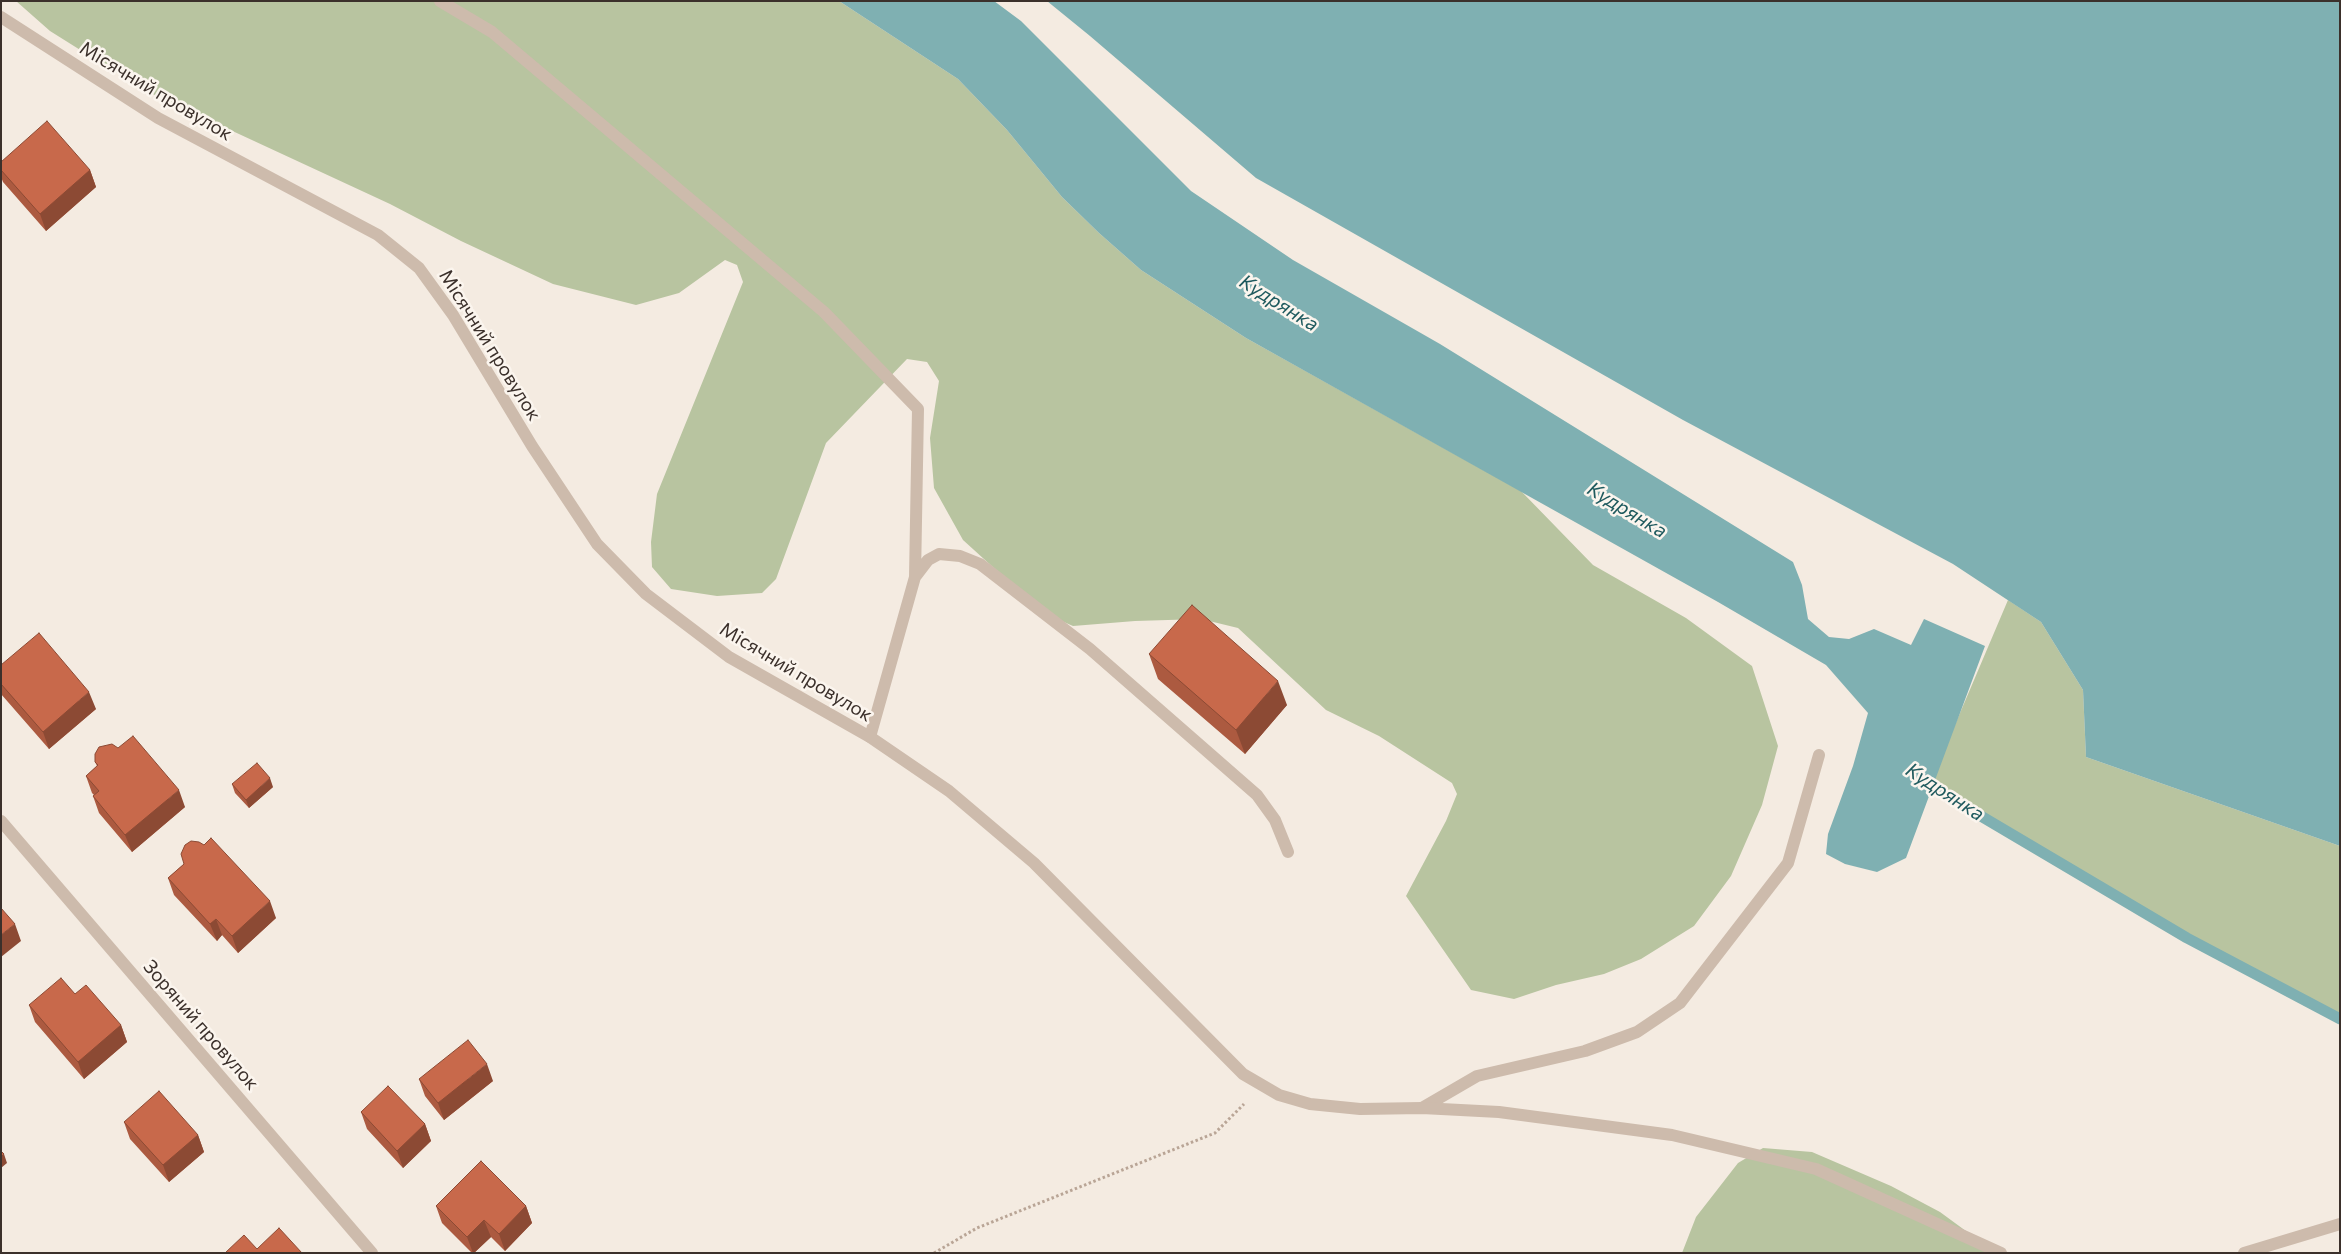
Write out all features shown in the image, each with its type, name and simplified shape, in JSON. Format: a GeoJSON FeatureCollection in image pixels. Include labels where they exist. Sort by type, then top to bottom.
{"type":"FeatureCollection","features":[{"type":"Feature","properties":{"kind":"street"},"geometry":{"type":"LineString","coordinates":[[440,1],[492,32],[824,312],[918,409],[915,577],[870,737]]}},
{"type":"Feature","properties":{"kind":"street","name":"Місячний провулок"},"geometry":{"type":"LineString","coordinates":[[1,17],[158,118],[378,235],[418,268],[453,315],[532,446],[597,544],[646,594],[729,658],[870,737],[949,791],[1034,863],[1243,1074],[1279,1095],[1310,1104],[1360,1109],[1422,1108],[1499,1112],[1672,1135],[1816,1169],[2001,1253]]}},
{"type":"Feature","properties":{"kind":"street"},"geometry":{"type":"LineString","coordinates":[[915,577],[928,560],[939,554],[960,556],[980,564],[1090,649],[1257,795],[1275,820],[1288,852]]}},
{"type":"Feature","properties":{"kind":"street"},"geometry":{"type":"LineString","coordinates":[[1422,1108],[1477,1076],[1585,1051],[1637,1032],[1680,1003],[1788,863],[1819,755]]}},
{"type":"Feature","properties":{"kind":"street","name":"Зоряний провулок"},"geometry":{"type":"LineString","coordinates":[[1,821],[372,1253]]}},
{"type":"Feature","properties":{"kind":"street"},"geometry":{"type":"LineString","coordinates":[[2244,1253],[2340,1224]]}},
{"type":"Feature","properties":{"kind":"path"},"geometry":{"type":"LineString","coordinates":[[934,1253],[977,1228],[1215,1132],[1262,1085]]}},
{"type":"Feature","properties":{"kind":"green space"},"geometry":{"type":"Polygon","coordinates":[[[16,1],[839,1],[958,79],[1007,130],[1062,197],[1141,270],[1246,338],[1521,491],[1593,565],[1686,618],[1752,666],[1778,746],[1762,805],[1731,876],[1694,926],[1641,959],[1604,974],[1556,985],[1514,999],[1471,990],[1406,896],[1446,821],[1457,794],[1452,783],[1379,736],[1326,710],[1238,628],[1201,619],[1135,621],[1073,626],[1057,619],[1017,589],[963,540],[934,488],[930,438],[939,381],[927,362],[907,359],[826,443],[776,579],[762,593],[717,596],[671,589],[652,567],[651,542],[657,494],[743,282],[737,265],[725,260],[679,293],[636,305],[553,284],[461,241],[390,204],[144,90],[50,31],[16,1]]]}},
{"type":"Feature","properties":{"kind":"green space"},"geometry":{"type":"Polygon","coordinates":[[[2008,600],[2041,622],[2083,690],[2086,757],[2340,846],[2340,1019],[2187,938],[1929,786],[2008,600]]]}},
{"type":"Feature","properties":{"kind":"green space"},"geometry":{"type":"Polygon","coordinates":[[[1763,1148],[1812,1152],[1891,1186],[1940,1212],[1970,1234],[1988,1253],[1682,1253],[1696,1217],[1738,1163],[1763,1148]]]}},
{"type":"Feature","properties":{"kind":"water"},"geometry":{"type":"Polygon","coordinates":[[[839,1],[994,1],[1021,21],[1191,191],[1293,260],[1440,344],[1793,562],[1802,585],[1808,619],[1829,637],[1849,639],[1874,629],[1911,645],[1924,619],[1985,646],[1906,858],[1877,872],[1845,864],[1826,854],[1828,834],[1853,766],[1868,713],[1826,665],[1718,602],[1246,338],[1141,270],[1062,197],[1007,130],[958,79],[839,1]]]}},
{"type":"Feature","properties":{"kind":"water"},"geometry":{"type":"Polygon","coordinates":[[[1047,1],[2340,1],[2340,846],[2086,757],[2083,690],[2041,622],[1953,564],[1683,420],[1256,178],[1047,1]]]}},
{"type":"Feature","properties":{"kind":"building"},"geometry":{"type":"Polygon","coordinates":[[[47,121],[90,170],[40,214],[1,170],[1,162],[47,121]]]}},
{"type":"Feature","properties":{"kind":"building"},"geometry":{"type":"Polygon","coordinates":[[[1192,605],[1278,681],[1236,730],[1149,654],[1192,605]]]}},
{"type":"Feature","properties":{"kind":"building"},"geometry":{"type":"Polygon","coordinates":[[[39,633],[89,692],[43,732],[1,684],[1,665],[39,633]]]}},
{"type":"Feature","properties":{"kind":"building"},"geometry":{"type":"Polygon","coordinates":[[[133,736],[179,790],[125,835],[93,796],[99,791],[86,776],[98,765],[95,762],[95,754],[99,747],[112,744],[118,748],[133,736]]]}},
{"type":"Feature","properties":{"kind":"building"},"geometry":{"type":"Polygon","coordinates":[[[257,763],[270,778],[246,800],[232,784],[257,763]]]}},
{"type":"Feature","properties":{"kind":"building"},"geometry":{"type":"Polygon","coordinates":[[[211,838],[270,901],[232,936],[216,919],[210,924],[168,878],[184,864],[181,854],[185,845],[191,841],[204,845],[211,838]]]}},
{"type":"Feature","properties":{"kind":"building"},"geometry":{"type":"Polygon","coordinates":[[[1,908],[15,924],[1,935],[1,908]]]}},
{"type":"Feature","properties":{"kind":"building"},"geometry":{"type":"Polygon","coordinates":[[[61,978],[75,994],[86,985],[121,1025],[78,1062],[29,1005],[61,978]]]}},
{"type":"Feature","properties":{"kind":"building"},"geometry":{"type":"Polygon","coordinates":[[[468,1040],[487,1064],[438,1103],[419,1079],[468,1040]]]}},
{"type":"Feature","properties":{"kind":"building"},"geometry":{"type":"Polygon","coordinates":[[[388,1086],[425,1124],[397,1151],[361,1112],[388,1086]]]}},
{"type":"Feature","properties":{"kind":"building"},"geometry":{"type":"Polygon","coordinates":[[[159,1091],[198,1135],[163,1165],[124,1122],[159,1091]]]}},
{"type":"Feature","properties":{"kind":"building"},"geometry":{"type":"Polygon","coordinates":[[[481,1161],[526,1206],[499,1234],[484,1220],[467,1237],[436,1206],[481,1161]]]}},
{"type":"Feature","properties":{"kind":"building"},"geometry":{"type":"Polygon","coordinates":[[[279,1228],[302,1253],[225,1253],[244,1235],[257,1249],[279,1228]]]}},
{"type":"Feature","properties":{"kind":"waterway","name":"Кудрянка"},"geometry":{"type":"LineString","coordinates":[[1920,780],[2187,938],[2340,1019]]}}]}
